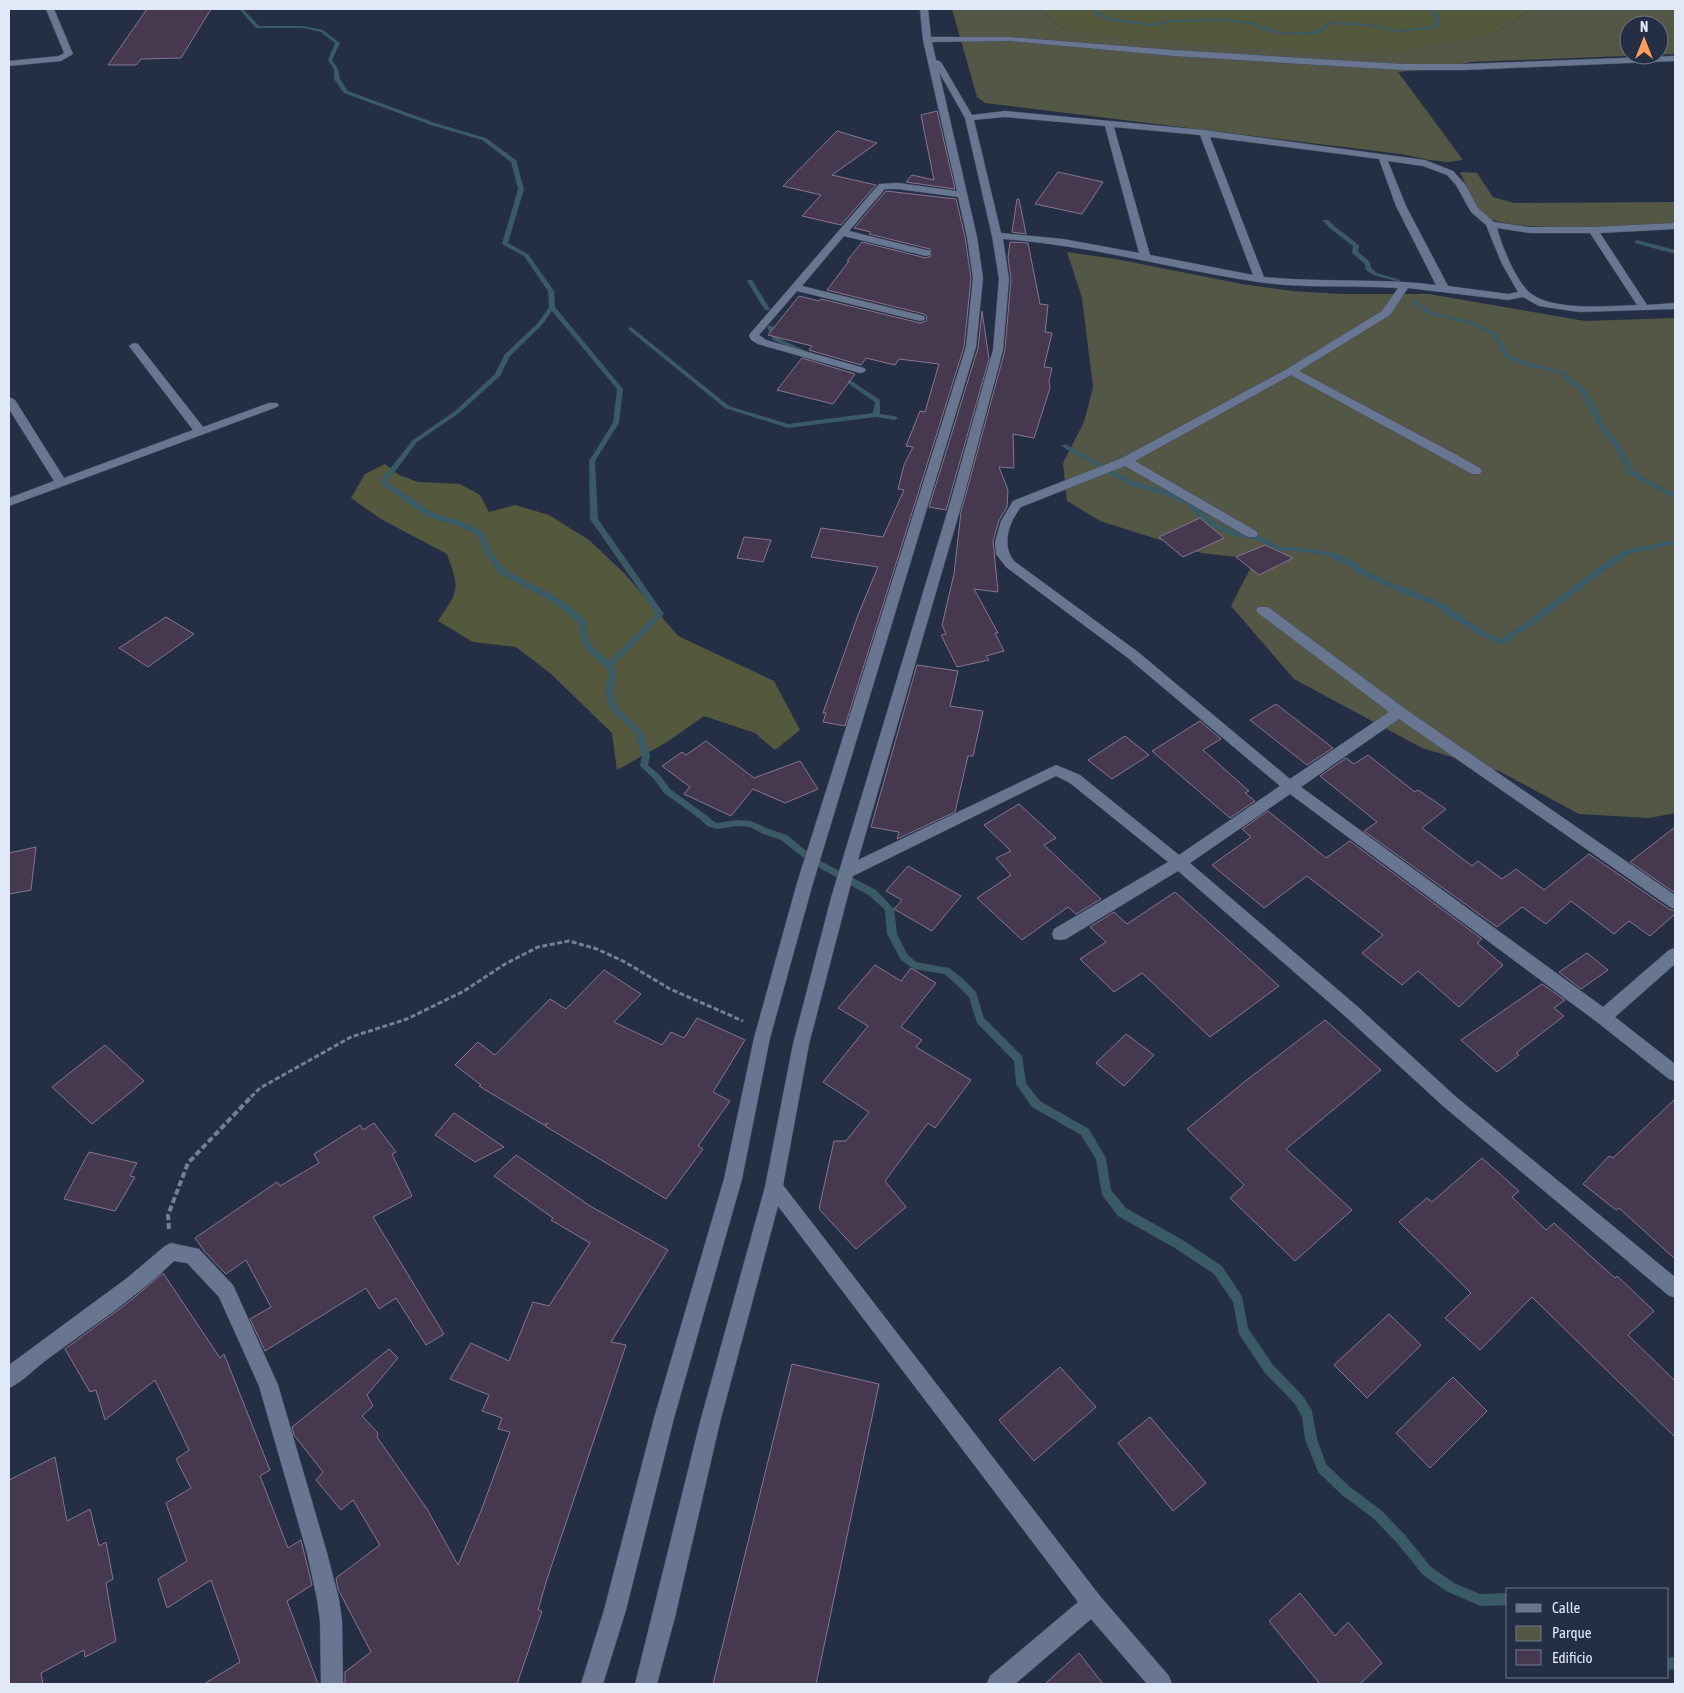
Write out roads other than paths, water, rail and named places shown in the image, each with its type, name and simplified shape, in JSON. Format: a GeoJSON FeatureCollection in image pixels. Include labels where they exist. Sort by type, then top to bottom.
{"type":"FeatureCollection","features":[{"type":"Feature","properties":{"kind":"street"},"geometry":{"type":"LineString","coordinates":[[9,64],[61,58],[69,54],[50,9]]}},
{"type":"Feature","properties":{"kind":"street"},"geometry":{"type":"LineString","coordinates":[[592,1684],[615,1610],[664,1418],[733,1179],[762,1038],[806,883],[971,347],[978,278],[972,237],[928,45],[924,9]]}},
{"type":"Feature","properties":{"kind":"street"},"geometry":{"type":"LineString","coordinates":[[928,45],[1010,39],[1164,52],[1402,67],[1464,67],[1675,58]]}},
{"type":"Feature","properties":{"kind":"street"},"geometry":{"type":"LineString","coordinates":[[646,1684],[664,1617],[710,1422],[774,1187],[801,1044],[847,872],[956,503],[998,350],[1004,279],[997,236],[969,118],[928,45]]}},
{"type":"Feature","properties":{"kind":"street"},"geometry":{"type":"LineString","coordinates":[[969,118],[1005,114],[1204,133],[1302,148],[1382,156],[1425,163],[1450,173],[1460,184],[1474,210],[1491,224],[1530,230],[1593,230],[1675,226]]}},
{"type":"Feature","properties":{"kind":"street"},"geometry":{"type":"LineString","coordinates":[[1108,124],[1145,257]]}},
{"type":"Feature","properties":{"kind":"street"},"geometry":{"type":"LineString","coordinates":[[1204,133],[1260,279]]}},
{"type":"Feature","properties":{"kind":"street"},"geometry":{"type":"LineString","coordinates":[[1382,156],[1401,206],[1410,220],[1419,244],[1444,289]]}},
{"type":"Feature","properties":{"kind":"street"},"geometry":{"type":"LineString","coordinates":[[860,370],[755,338],[754,335],[882,186],[898,186],[962,195]]}},
{"type":"Feature","properties":{"kind":"street"},"geometry":{"type":"LineString","coordinates":[[1491,224],[1496,240],[1524,294],[1532,300],[1562,307],[1675,306]]}},
{"type":"Feature","properties":{"kind":"street"},"geometry":{"type":"LineString","coordinates":[[1593,230],[1643,307]]}},
{"type":"Feature","properties":{"kind":"street"},"geometry":{"type":"LineString","coordinates":[[841,232],[926,253]]}},
{"type":"Feature","properties":{"kind":"street"},"geometry":{"type":"LineString","coordinates":[[997,236],[1024,237],[1080,245],[1260,279],[1335,284],[1406,284],[1508,297],[1524,294]]}},
{"type":"Feature","properties":{"kind":"street"},"geometry":{"type":"LineString","coordinates":[[1406,284],[1386,313],[1291,371],[1126,461],[1017,504],[1012,510],[1002,538],[1002,555],[1010,564],[1132,655],[1290,787],[1603,1017],[1675,1074]]}},
{"type":"Feature","properties":{"kind":"street"},"geometry":{"type":"LineString","coordinates":[[794,287],[920,318]]}},
{"type":"Feature","properties":{"kind":"street"},"geometry":{"type":"LineString","coordinates":[[134,346],[200,432]]}},
{"type":"Feature","properties":{"kind":"street"},"geometry":{"type":"LineString","coordinates":[[1291,371],[1371,415],[1428,442],[1476,471]]}},
{"type":"Feature","properties":{"kind":"street"},"geometry":{"type":"LineString","coordinates":[[9,400],[61,483]]}},
{"type":"Feature","properties":{"kind":"street"},"geometry":{"type":"LineString","coordinates":[[9,502],[273,405]]}},
{"type":"Feature","properties":{"kind":"street"},"geometry":{"type":"LineString","coordinates":[[1126,461],[1252,534]]}},
{"type":"Feature","properties":{"kind":"street"},"geometry":{"type":"LineString","coordinates":[[1263,610],[1399,712],[1675,903]]}},
{"type":"Feature","properties":{"kind":"street"},"geometry":{"type":"LineString","coordinates":[[1060,934],[1179,863],[1399,712]]}},
{"type":"Feature","properties":{"kind":"street"},"geometry":{"type":"LineString","coordinates":[[847,872],[1056,770],[1075,779],[1179,863],[1352,1012],[1449,1100],[1675,1289]]}},
{"type":"Feature","properties":{"kind":"street"},"geometry":{"type":"LineString","coordinates":[[1603,1017],[1675,955]]}},
{"type":"Feature","properties":{"kind":"street"},"geometry":{"type":"LineString","coordinates":[[774,1187],[1092,1604],[1160,1684]]}},
{"type":"Feature","properties":{"kind":"street"},"geometry":{"type":"LineString","coordinates":[[9,1378],[22,1366],[153,1270],[171,1252],[192,1255],[226,1291],[268,1385],[318,1553],[328,1599],[331,1621],[332,1684]]}},
{"type":"Feature","properties":{"kind":"street"},"geometry":{"type":"LineString","coordinates":[[998,1684],[1092,1604]]}},
{"type":"Feature","properties":{"kind":"waterway"},"geometry":{"type":"LineString","coordinates":[[241,9],[258,27],[303,27],[323,31],[338,43],[330,60],[336,69],[337,79],[346,92],[433,124],[484,139],[514,161],[521,189],[505,244],[526,255],[551,291],[552,307]]}},
{"type":"Feature","properties":{"kind":"waterway"},"geometry":{"type":"LineString","coordinates":[[1092,9],[1108,19],[1152,25],[1170,21],[1223,20],[1252,23],[1272,31],[1294,34],[1318,32],[1330,23],[1368,25],[1396,31],[1435,27],[1438,19],[1432,9]]}},
{"type":"Feature","properties":{"kind":"waterway"},"geometry":{"type":"LineString","coordinates":[[1326,221],[1356,246],[1355,253],[1368,263],[1368,269],[1375,274],[1398,281]]}},
{"type":"Feature","properties":{"kind":"waterway"},"geometry":{"type":"LineString","coordinates":[[1637,242],[1675,252]]}},
{"type":"Feature","properties":{"kind":"waterway"},"geometry":{"type":"LineString","coordinates":[[750,281],[767,309]]}},
{"type":"Feature","properties":{"kind":"waterway"},"geometry":{"type":"LineString","coordinates":[[1415,302],[1430,313],[1472,323],[1494,334],[1507,356],[1529,365],[1561,372],[1584,391],[1602,427],[1618,446],[1631,472],[1675,497]]}},
{"type":"Feature","properties":{"kind":"waterway"},"geometry":{"type":"LineString","coordinates":[[552,307],[620,389],[616,423],[592,461],[594,519],[660,614],[609,665]]}},
{"type":"Feature","properties":{"kind":"waterway"},"geometry":{"type":"LineString","coordinates":[[552,307],[540,324],[507,355],[498,375],[457,412],[415,441],[383,482],[431,515],[464,525],[481,535],[489,554],[503,572],[549,596],[583,623],[583,633],[588,647],[613,672],[609,689],[613,708],[639,732],[646,755],[644,766],[657,777],[667,791],[710,824],[717,826],[737,823],[751,824],[766,832],[784,837],[812,860],[873,893],[889,909],[892,934],[904,957],[914,965],[946,971],[959,981],[973,995],[980,1020],[1019,1059],[1021,1084],[1036,1104],[1085,1132],[1101,1158],[1106,1192],[1122,1212],[1177,1243],[1218,1270],[1238,1300],[1243,1330],[1269,1369],[1299,1400],[1308,1415],[1311,1439],[1322,1468],[1346,1491],[1377,1514],[1401,1539],[1427,1571],[1450,1587],[1480,1600],[1506,1599]]}},
{"type":"Feature","properties":{"kind":"waterway"},"geometry":{"type":"LineString","coordinates":[[770,327],[775,339],[812,355]]}},
{"type":"Feature","properties":{"kind":"waterway"},"geometry":{"type":"LineString","coordinates":[[631,329],[727,407],[788,426],[876,415]]}},
{"type":"Feature","properties":{"kind":"waterway"},"geometry":{"type":"LineString","coordinates":[[841,376],[878,401],[876,415]]}},
{"type":"Feature","properties":{"kind":"waterway"},"geometry":{"type":"LineString","coordinates":[[876,415],[895,418]]}},
{"type":"Feature","properties":{"kind":"waterway"},"geometry":{"type":"LineString","coordinates":[[1065,446],[1131,483],[1186,501],[1212,524],[1233,533],[1258,538],[1279,549],[1298,549],[1329,554],[1352,564],[1362,572],[1383,582],[1438,604],[1478,631],[1502,642],[1607,565],[1628,552],[1675,542]]}},
{"type":"Feature","properties":{"kind":"waterway"},"geometry":{"type":"LineString","coordinates":[[1669,1664],[1675,1663]]}}]}
